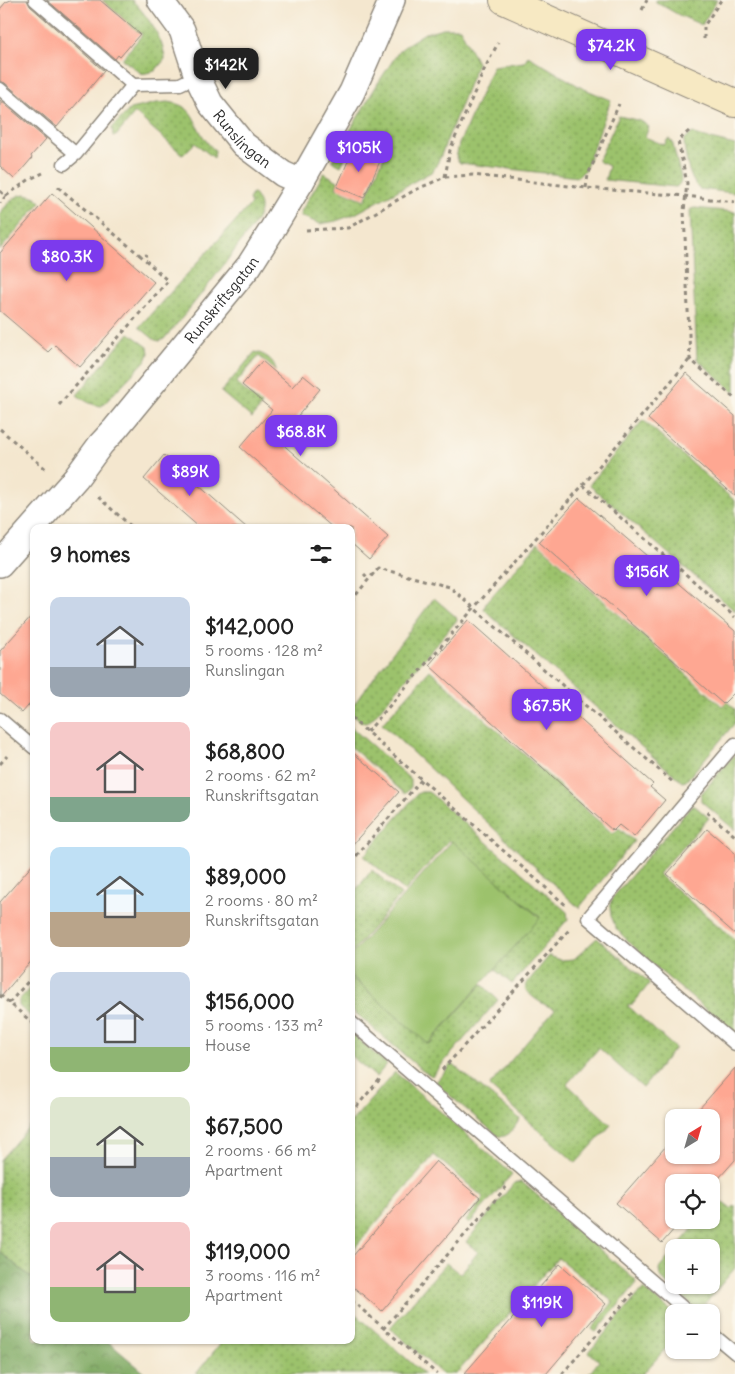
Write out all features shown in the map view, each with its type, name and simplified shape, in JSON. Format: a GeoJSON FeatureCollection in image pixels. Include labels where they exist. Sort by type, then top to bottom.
{"type":"FeatureCollection","features":[{"type":"Feature","properties":{"kind":"street","name":"Runslingan"},"geometry":{"type":"LineString","coordinates":[[160,0],[182,30],[197,76],[210,103],[243,144],[283,174],[301,182]]}},
{"type":"Feature","properties":{"kind":"street","name":"Runskriftsgatan"},"geometry":{"type":"LineString","coordinates":[[36,524],[72,483],[101,444],[249,266],[301,182],[352,92],[392,0]]}},
{"type":"Feature","properties":{"kind":"street"},"geometry":{"type":"LineString","coordinates":[[504,0],[735,103]]}},
{"type":"Feature","properties":{"kind":"street","name":"Runskriftsgatan"},"geometry":{"type":"LineString","coordinates":[[0,564],[30,530]]}},
{"type":"Feature","properties":{"kind":"lane"},"geometry":{"type":"LineString","coordinates":[[35,0],[133,85],[180,84],[197,76]]}},
{"type":"Feature","properties":{"kind":"lane"},"geometry":{"type":"LineString","coordinates":[[64,164],[76,154],[133,85]]}},
{"type":"Feature","properties":{"kind":"lane"},"geometry":{"type":"LineString","coordinates":[[0,89],[76,154]]}},
{"type":"Feature","properties":{"kind":"lane"},"geometry":{"type":"LineString","coordinates":[[0,719],[30,745]]}},
{"type":"Feature","properties":{"kind":"lane"},"geometry":{"type":"LineString","coordinates":[[735,744],[584,917],[735,1044]]}},
{"type":"Feature","properties":{"kind":"lane"},"geometry":{"type":"LineString","coordinates":[[355,1025],[678,1304]]}},
{"type":"Feature","properties":{"kind":"lane"},"geometry":{"type":"LineString","coordinates":[[720,1340],[735,1353]]}},
{"type":"Feature","properties":{"kind":"path"},"geometry":{"type":"LineString","coordinates":[[642,10],[647,0]]}},
{"type":"Feature","properties":{"kind":"path"},"geometry":{"type":"LineString","coordinates":[[704,39],[704,26],[721,0]]}},
{"type":"Feature","properties":{"kind":"path"},"geometry":{"type":"LineString","coordinates":[[445,177],[450,150],[484,70],[498,43]]}},
{"type":"Feature","properties":{"kind":"path"},"geometry":{"type":"LineString","coordinates":[[586,188],[588,175],[619,104]]}},
{"type":"Feature","properties":{"kind":"path"},"geometry":{"type":"LineString","coordinates":[[367,732],[583,485],[690,359],[684,211],[687,183],[678,141],[688,131]]}},
{"type":"Feature","properties":{"kind":"path"},"geometry":{"type":"LineString","coordinates":[[0,203],[6,196],[30,179],[64,164]]}},
{"type":"Feature","properties":{"kind":"path"},"geometry":{"type":"LineString","coordinates":[[270,233],[286,243],[296,230],[348,228],[415,190],[445,177],[473,176],[735,202]]}},
{"type":"Feature","properties":{"kind":"path"},"geometry":{"type":"LineString","coordinates":[[58,186],[168,281],[59,405]]}},
{"type":"Feature","properties":{"kind":"path"},"geometry":{"type":"LineString","coordinates":[[0,191],[6,196]]}},
{"type":"Feature","properties":{"kind":"path"},"geometry":{"type":"LineString","coordinates":[[141,256],[147,254]]}},
{"type":"Feature","properties":{"kind":"path"},"geometry":{"type":"LineString","coordinates":[[690,359],[735,399]]}},
{"type":"Feature","properties":{"kind":"path"},"geometry":{"type":"LineString","coordinates":[[0,429],[128,524]]}},
{"type":"Feature","properties":{"kind":"path"},"geometry":{"type":"LineString","coordinates":[[583,485],[735,616]]}},
{"type":"Feature","properties":{"kind":"path"},"geometry":{"type":"LineString","coordinates":[[355,596],[378,568],[450,587],[735,836]]}},
{"type":"Feature","properties":{"kind":"path"},"geometry":{"type":"LineString","coordinates":[[364,574],[369,579]]}},
{"type":"Feature","properties":{"kind":"path"},"geometry":{"type":"LineString","coordinates":[[355,722],[584,917],[426,1087]]}},
{"type":"Feature","properties":{"kind":"path"},"geometry":{"type":"LineString","coordinates":[[355,857],[422,779]]}},
{"type":"Feature","properties":{"kind":"path"},"geometry":{"type":"LineString","coordinates":[[9,1003],[30,979]]}},
{"type":"Feature","properties":{"kind":"path"},"geometry":{"type":"LineString","coordinates":[[0,995],[30,1021]]}},
{"type":"Feature","properties":{"kind":"path"},"geometry":{"type":"LineString","coordinates":[[355,1108],[396,1061]]}},
{"type":"Feature","properties":{"kind":"path"},"geometry":{"type":"LineString","coordinates":[[383,1329],[522,1169]]}},
{"type":"Feature","properties":{"kind":"path"},"geometry":{"type":"LineString","coordinates":[[562,1374],[646,1277]]}},
{"type":"Feature","properties":{"kind":"path"},"geometry":{"type":"LineString","coordinates":[[355,1304],[437,1374]]}},
{"type":"Feature","properties":{"kind":"green space"},"geometry":{"type":"Polygon","coordinates":[[[102,0],[132,0],[143,12],[158,35],[164,51],[165,59],[155,71],[142,74],[122,59],[142,35],[102,0]]]}},
{"type":"Feature","properties":{"kind":"green space"},"geometry":{"type":"Polygon","coordinates":[[[656,0],[717,0],[702,25],[679,15],[656,2],[656,0]]]}},
{"type":"Feature","properties":{"kind":"green space"},"geometry":{"type":"Polygon","coordinates":[[[443,28],[460,28],[477,63],[440,158],[433,171],[355,214],[336,221],[320,224],[301,216],[300,213],[324,173],[338,181],[336,188],[365,200],[384,156],[352,143],[341,166],[332,161],[399,51],[425,33],[443,28]]]}},
{"type":"Feature","properties":{"kind":"green space"},"geometry":{"type":"Polygon","coordinates":[[[528,56],[582,88],[611,100],[585,170],[577,177],[460,163],[456,158],[459,144],[493,66],[524,62],[528,56]]]}},
{"type":"Feature","properties":{"kind":"green space"},"geometry":{"type":"Polygon","coordinates":[[[168,102],[184,107],[189,111],[202,135],[215,150],[214,158],[195,143],[183,155],[135,113],[116,136],[113,136],[112,128],[130,109],[168,102]]]}},
{"type":"Feature","properties":{"kind":"green space"},"geometry":{"type":"Polygon","coordinates":[[[619,116],[641,121],[649,127],[645,137],[664,145],[668,139],[672,141],[681,177],[680,183],[676,187],[605,180],[609,166],[598,161],[619,116]]]}},
{"type":"Feature","properties":{"kind":"green space"},"geometry":{"type":"Polygon","coordinates":[[[693,133],[735,145],[735,193],[699,189],[695,184],[688,166],[684,140],[693,133]]]}},
{"type":"Feature","properties":{"kind":"green space"},"geometry":{"type":"Polygon","coordinates":[[[253,193],[260,208],[252,227],[213,280],[164,339],[160,341],[155,340],[139,327],[251,204],[249,199],[253,193]]]}},
{"type":"Feature","properties":{"kind":"green space"},"geometry":{"type":"Polygon","coordinates":[[[25,194],[34,196],[41,202],[0,250],[0,213],[14,198],[25,194]]]}},
{"type":"Feature","properties":{"kind":"green space"},"geometry":{"type":"Polygon","coordinates":[[[695,208],[735,212],[735,393],[697,359],[690,211],[695,208]]]}},
{"type":"Feature","properties":{"kind":"green space"},"geometry":{"type":"Polygon","coordinates":[[[129,333],[148,347],[147,359],[102,406],[88,402],[77,395],[129,333]]]}},
{"type":"Feature","properties":{"kind":"green space"},"geometry":{"type":"Polygon","coordinates":[[[255,352],[269,358],[274,364],[276,371],[259,356],[236,383],[262,405],[252,418],[221,392],[255,352]]]}},
{"type":"Feature","properties":{"kind":"green space"},"geometry":{"type":"Polygon","coordinates":[[[643,420],[735,501],[735,611],[589,485],[643,420]]]}},
{"type":"Feature","properties":{"kind":"green space"},"geometry":{"type":"Polygon","coordinates":[[[538,543],[722,706],[727,702],[735,709],[735,723],[686,781],[682,782],[484,609],[486,603],[538,543]]]}},
{"type":"Feature","properties":{"kind":"green space"},"geometry":{"type":"Polygon","coordinates":[[[434,598],[456,617],[457,620],[372,719],[366,723],[361,722],[355,717],[355,703],[434,598]]]}},
{"type":"Feature","properties":{"kind":"green space"},"geometry":{"type":"Polygon","coordinates":[[[430,670],[613,834],[619,828],[634,841],[579,908],[382,724],[430,670]]]}},
{"type":"Feature","properties":{"kind":"green space"},"geometry":{"type":"Polygon","coordinates":[[[355,731],[411,780],[411,787],[405,794],[355,750],[355,731]]]}},
{"type":"Feature","properties":{"kind":"green space"},"geometry":{"type":"Polygon","coordinates":[[[735,754],[735,830],[701,801],[701,794],[735,754]]]}},
{"type":"Feature","properties":{"kind":"green space"},"geometry":{"type":"Polygon","coordinates":[[[421,792],[431,794],[567,912],[568,919],[512,984],[494,969],[540,917],[449,840],[405,891],[364,856],[417,794],[421,792]]]}},
{"type":"Feature","properties":{"kind":"green space"},"geometry":{"type":"Polygon","coordinates":[[[691,806],[695,806],[709,818],[658,874],[735,940],[735,1034],[647,960],[617,930],[611,916],[610,906],[613,897],[691,806]]]}},
{"type":"Feature","properties":{"kind":"green space"},"geometry":{"type":"Polygon","coordinates":[[[452,841],[540,918],[428,1044],[355,980],[355,950],[452,841]]]}},
{"type":"Feature","properties":{"kind":"green space"},"geometry":{"type":"Polygon","coordinates":[[[372,870],[401,895],[355,948],[355,891],[372,870]]]}},
{"type":"Feature","properties":{"kind":"green space"},"geometry":{"type":"Polygon","coordinates":[[[597,938],[650,983],[633,1004],[627,1005],[675,1048],[643,1088],[599,1048],[567,1084],[611,1125],[576,1163],[489,1086],[555,1009],[543,1004],[532,996],[525,989],[527,983],[549,956],[561,960],[574,959],[597,938]]]}},
{"type":"Feature","properties":{"kind":"green space"},"geometry":{"type":"Polygon","coordinates":[[[355,980],[429,1044],[482,984],[498,1000],[432,1076],[423,1071],[355,1012],[355,980]]]}},
{"type":"Feature","properties":{"kind":"green space"},"geometry":{"type":"Polygon","coordinates":[[[30,988],[30,1016],[19,1006],[19,1000],[30,988]]]}},
{"type":"Feature","properties":{"kind":"green space"},"geometry":{"type":"Polygon","coordinates":[[[355,1036],[387,1064],[376,1077],[355,1059],[355,1036]]]}},
{"type":"Feature","properties":{"kind":"green space"},"geometry":{"type":"Polygon","coordinates":[[[452,1064],[520,1119],[508,1134],[498,1136],[435,1083],[452,1064]]]}},
{"type":"Feature","properties":{"kind":"green space"},"geometry":{"type":"Polygon","coordinates":[[[395,1072],[512,1174],[469,1224],[466,1221],[484,1198],[434,1155],[355,1247],[355,1117],[395,1072]]]}},
{"type":"Feature","properties":{"kind":"green space"},"geometry":{"type":"Polygon","coordinates":[[[30,1126],[30,1276],[0,1252],[0,1160],[30,1126]]]}},
{"type":"Feature","properties":{"kind":"green space"},"geometry":{"type":"Polygon","coordinates":[[[522,1182],[635,1280],[636,1284],[596,1332],[592,1329],[613,1302],[558,1258],[456,1374],[442,1374],[390,1328],[446,1263],[460,1274],[478,1252],[466,1242],[514,1183],[522,1182]]]}},
{"type":"Feature","properties":{"kind":"green space"},"geometry":{"type":"Polygon","coordinates":[[[720,1201],[731,1209],[735,1205],[735,1268],[720,1286],[720,1239],[684,1239],[692,1229],[720,1229],[720,1201]]]}},
{"type":"Feature","properties":{"kind":"green space"},"geometry":{"type":"Polygon","coordinates":[[[0,1252],[30,1277],[30,1344],[111,1344],[146,1374],[0,1374],[0,1252]]]}},
{"type":"Feature","properties":{"kind":"green space"},"geometry":{"type":"Polygon","coordinates":[[[665,1262],[665,1282],[660,1276],[659,1269],[665,1262]]]}},
{"type":"Feature","properties":{"kind":"green space"},"geometry":{"type":"Polygon","coordinates":[[[643,1289],[665,1306],[665,1349],[643,1374],[589,1374],[599,1361],[589,1352],[643,1289]]]}},
{"type":"Feature","properties":{"kind":"green space"},"geometry":{"type":"Polygon","coordinates":[[[679,1294],[713,1294],[705,1304],[691,1304],[679,1294]]]}},
{"type":"Feature","properties":{"kind":"green space"},"geometry":{"type":"Polygon","coordinates":[[[355,1314],[424,1374],[196,1374],[220,1344],[355,1344],[355,1314]]]}},
{"type":"Feature","properties":{"kind":"building"},"geometry":{"type":"Polygon","coordinates":[[[11,0],[27,0],[30,6],[104,71],[57,127],[5,83],[0,81],[0,9],[6,2],[11,0]]]}},
{"type":"Feature","properties":{"kind":"building"},"geometry":{"type":"Polygon","coordinates":[[[47,0],[100,0],[140,34],[120,57],[118,55],[115,59],[47,0]]]}},
{"type":"Feature","properties":{"kind":"building"},"geometry":{"type":"Polygon","coordinates":[[[0,100],[46,139],[14,179],[0,166],[0,100]]]}},
{"type":"Feature","properties":{"kind":"building"},"geometry":{"type":"Polygon","coordinates":[[[354,147],[381,159],[364,198],[337,187],[354,147]]]}},
{"type":"Feature","properties":{"kind":"building"},"geometry":{"type":"Polygon","coordinates":[[[52,193],[154,282],[80,367],[55,345],[48,352],[0,311],[0,253],[52,193]]]}},
{"type":"Feature","properties":{"kind":"building"},"geometry":{"type":"Polygon","coordinates":[[[262,361],[292,387],[303,375],[320,389],[278,440],[388,537],[369,559],[355,547],[355,524],[328,524],[240,447],[272,410],[242,385],[262,361]]]}},
{"type":"Feature","properties":{"kind":"building"},"geometry":{"type":"Polygon","coordinates":[[[686,373],[735,416],[735,496],[648,419],[686,373]]]}},
{"type":"Feature","properties":{"kind":"building"},"geometry":{"type":"Polygon","coordinates":[[[164,455],[242,524],[195,524],[144,479],[164,455]]]}},
{"type":"Feature","properties":{"kind":"building"},"geometry":{"type":"Polygon","coordinates":[[[579,498],[735,631],[735,692],[723,704],[539,542],[579,498]]]}},
{"type":"Feature","properties":{"kind":"building"},"geometry":{"type":"Polygon","coordinates":[[[30,617],[30,704],[22,713],[0,694],[0,651],[30,617]]]}},
{"type":"Feature","properties":{"kind":"building"},"geometry":{"type":"Polygon","coordinates":[[[468,620],[653,784],[650,787],[665,800],[634,837],[619,825],[613,831],[429,665],[468,620]]]}},
{"type":"Feature","properties":{"kind":"building"},"geometry":{"type":"Polygon","coordinates":[[[355,754],[399,792],[355,842],[355,754]]]}},
{"type":"Feature","properties":{"kind":"building"},"geometry":{"type":"Polygon","coordinates":[[[707,829],[735,853],[735,934],[667,874],[707,829]]]}},
{"type":"Feature","properties":{"kind":"building"},"geometry":{"type":"Polygon","coordinates":[[[30,868],[30,963],[0,998],[0,902],[30,868]]]}},
{"type":"Feature","properties":{"kind":"building"},"geometry":{"type":"Polygon","coordinates":[[[735,1068],[735,1160],[720,1177],[720,1174],[665,1174],[665,1229],[674,1229],[662,1243],[616,1203],[665,1147],[665,1164],[720,1164],[720,1109],[699,1109],[735,1068]]]}},
{"type":"Feature","properties":{"kind":"building"},"geometry":{"type":"Polygon","coordinates":[[[436,1161],[480,1198],[382,1311],[355,1288],[355,1253],[436,1161]]]}},
{"type":"Feature","properties":{"kind":"building"},"geometry":{"type":"Polygon","coordinates":[[[560,1264],[606,1304],[546,1374],[464,1374],[560,1264]]]}}]}
